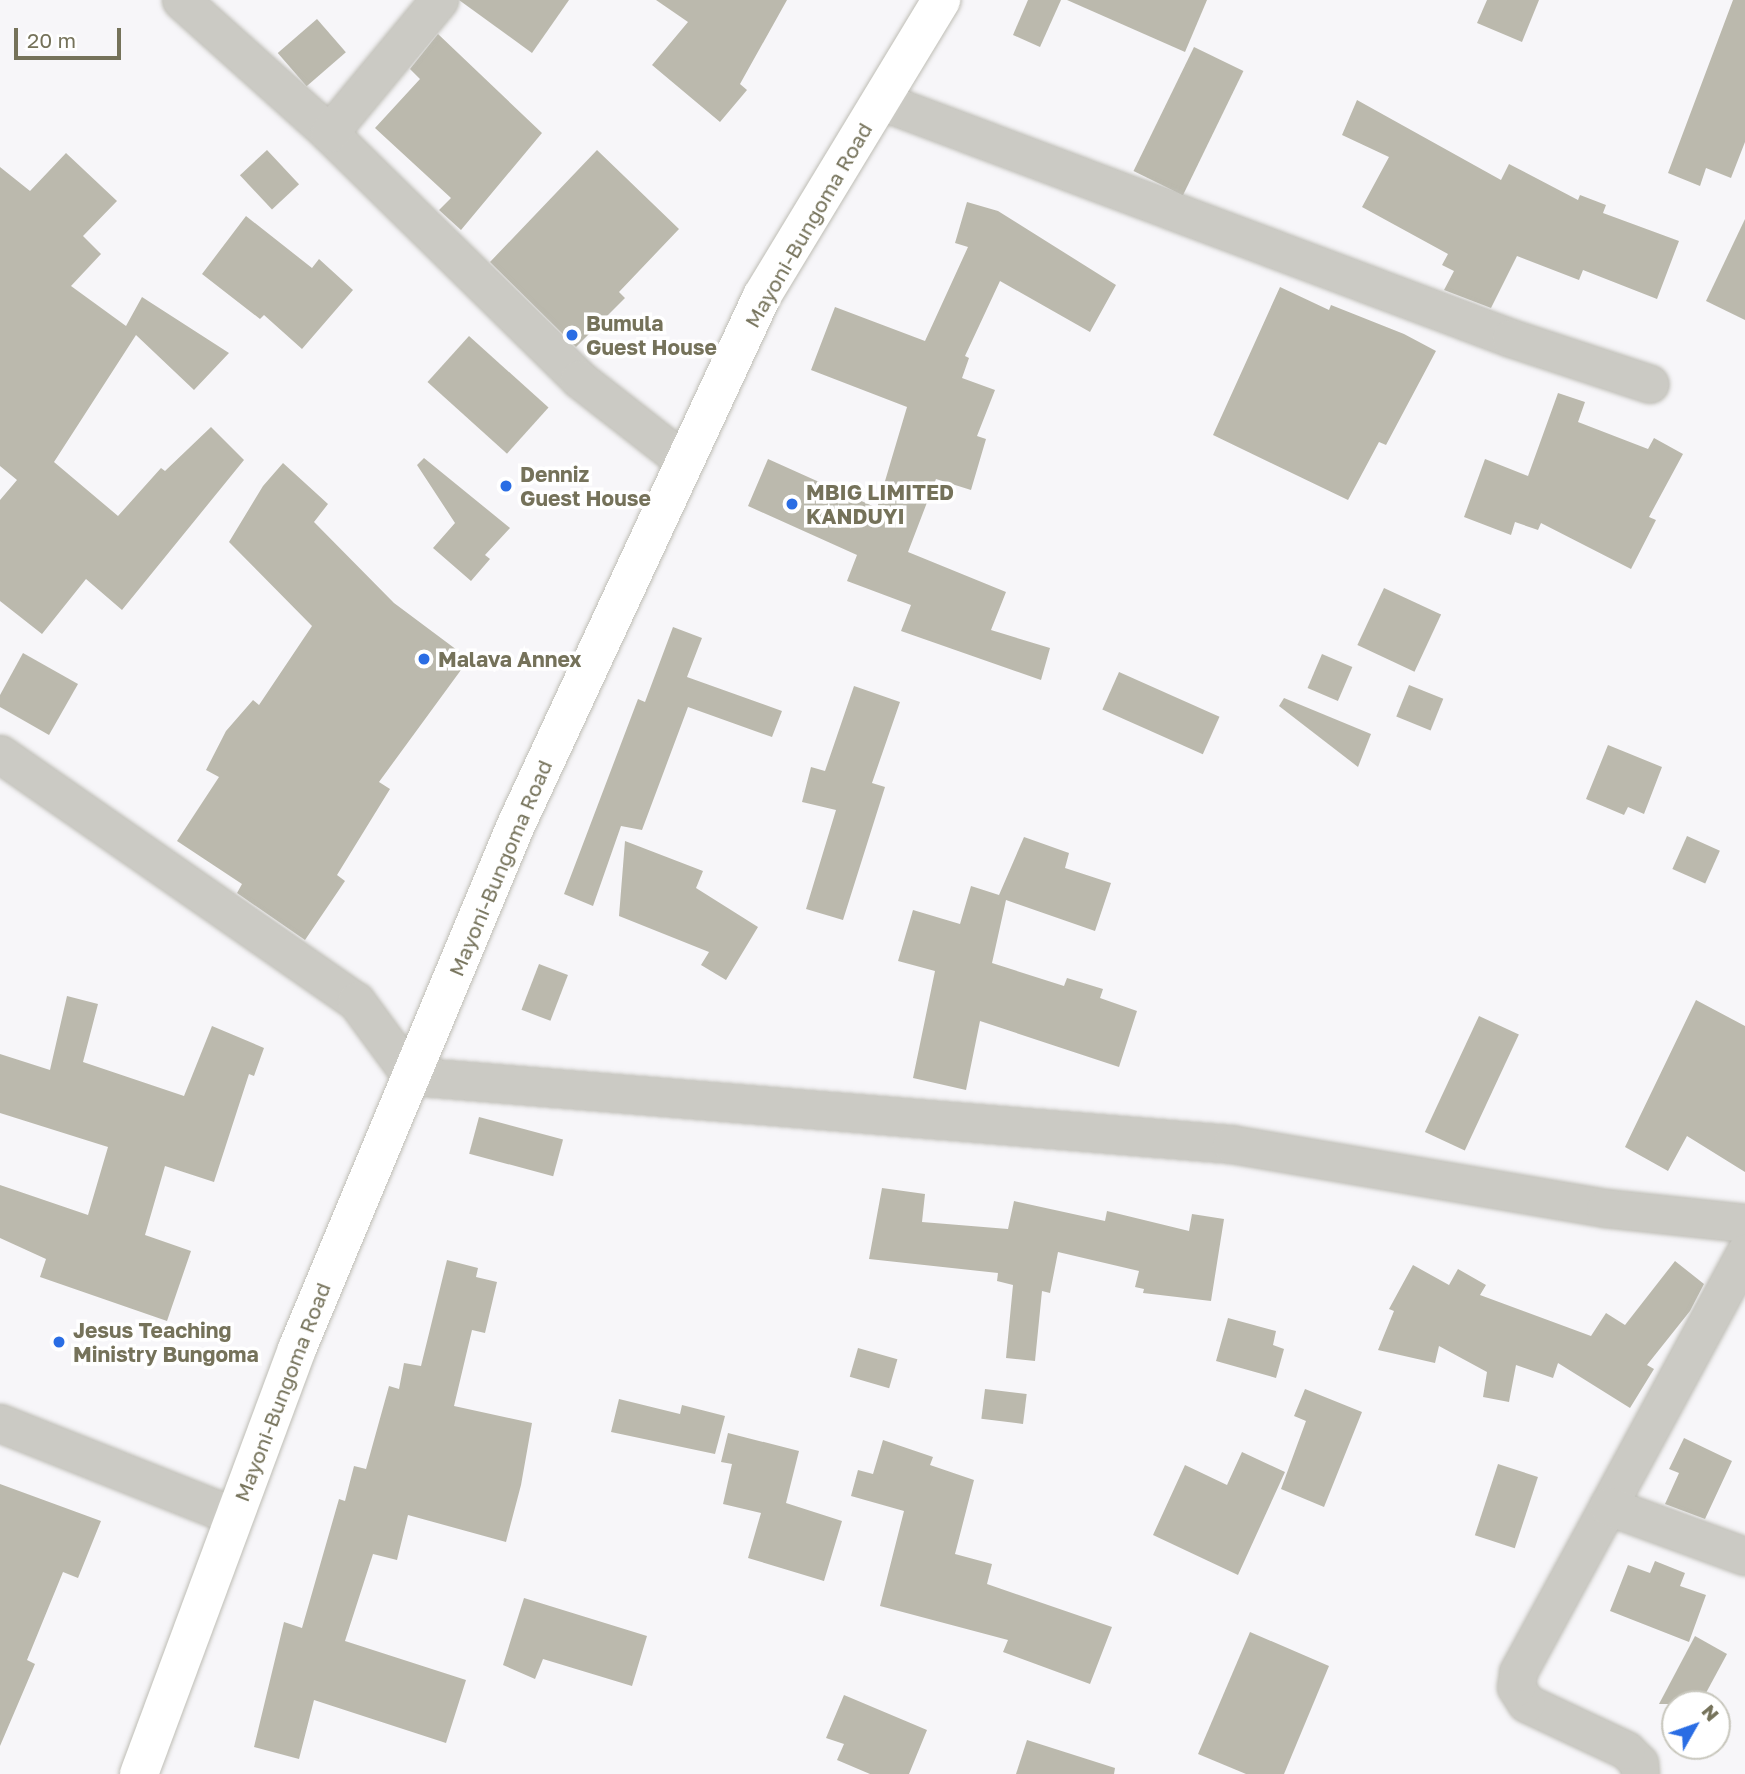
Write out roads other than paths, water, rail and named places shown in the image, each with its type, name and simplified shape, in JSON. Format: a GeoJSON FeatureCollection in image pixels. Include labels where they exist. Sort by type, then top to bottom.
{"type":"FeatureCollection","features":[{"type":"Feature","properties":{"kind":"main road","name":"Mayoni-Bungoma Road"},"geometry":{"type":"LineString","coordinates":[[139,1774],[297,1349],[516,825],[762,296],[941,0]]}},
{"type":"Feature","properties":{"kind":"street"},"geometry":{"type":"LineString","coordinates":[[181,0],[329,133],[579,379],[684,461]]}},
{"type":"Feature","properties":{"kind":"street"},"geometry":{"type":"LineString","coordinates":[[329,133],[439,0]]}},
{"type":"Feature","properties":{"kind":"street"},"geometry":{"type":"LineString","coordinates":[[881,101],[1511,338],[1650,384]]}},
{"type":"Feature","properties":{"kind":"street"},"geometry":{"type":"LineString","coordinates":[[0,754],[356,1001],[411,1076],[1231,1144],[1605,1208],[1745,1223]]}},
{"type":"Feature","properties":{"kind":"street"},"geometry":{"type":"LineString","coordinates":[[1640,1774],[1639,1763],[1626,1749],[1526,1703],[1516,1686],[1518,1672],[1745,1252]]}},
{"type":"Feature","properties":{"kind":"street"},"geometry":{"type":"LineString","coordinates":[[0,1423],[233,1516]]}},
{"type":"Feature","properties":{"kind":"street"},"geometry":{"type":"LineString","coordinates":[[1608,1506],[1745,1556]]}},
{"type":"Feature","properties":{"kind":"place","name":"Bumula Guest House"},"geometry":{"type":"Point","coordinates":[572,335]}},
{"type":"Feature","properties":{"kind":"place","name":"Denniz Guest House"},"geometry":{"type":"Point","coordinates":[506,486]}},
{"type":"Feature","properties":{"kind":"place","name":"MBIG LIMITED KANDUYI"},"geometry":{"type":"Point","coordinates":[792,504]}},
{"type":"Feature","properties":{"kind":"place","name":"Malava Annex"},"geometry":{"type":"Point","coordinates":[424,659]}},
{"type":"Feature","properties":{"kind":"place","name":"Jesus Teaching Ministry Bungoma"},"geometry":{"type":"Point","coordinates":[59,1342]}}]}
